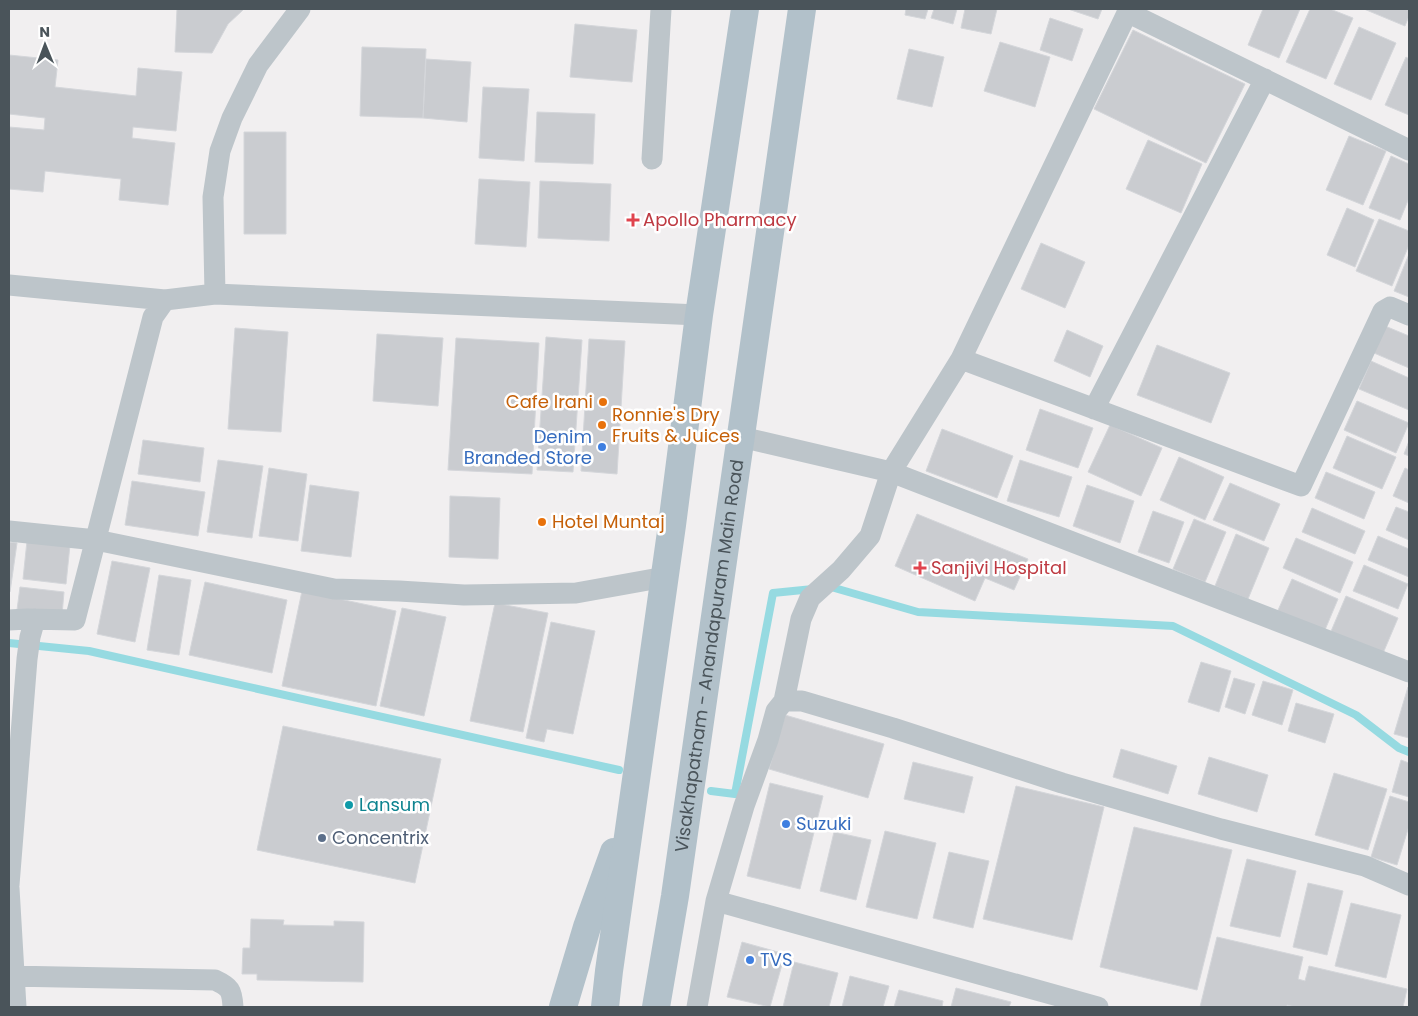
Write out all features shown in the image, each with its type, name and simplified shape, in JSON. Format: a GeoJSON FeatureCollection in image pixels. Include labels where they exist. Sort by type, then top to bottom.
{"type":"FeatureCollection","features":[{"type":"Feature","properties":{"kind":"main road"},"geometry":{"type":"LineString","coordinates":[[605,1007],[665,577],[699,315],[745,9]]}},
{"type":"Feature","properties":{"kind":"main road","name":"Visakhapatnam - Anandapuram Main Road"},"geometry":{"type":"LineString","coordinates":[[656,1007],[675,896],[802,9]]}},
{"type":"Feature","properties":{"kind":"main road"},"geometry":{"type":"LineString","coordinates":[[563,1007],[587,927],[634,796]]}},
{"type":"Feature","properties":{"kind":"street"},"geometry":{"type":"LineString","coordinates":[[215,294],[213,198],[220,151],[232,118],[258,65],[300,9]]}},
{"type":"Feature","properties":{"kind":"street"},"geometry":{"type":"LineString","coordinates":[[652,159],[661,9]]}},
{"type":"Feature","properties":{"kind":"street"},"geometry":{"type":"LineString","coordinates":[[697,1007],[716,901],[744,806],[768,740],[776,711],[784,701],[801,619],[810,598],[841,570],[870,536],[891,472],[961,358],[1128,10],[1265,80],[1409,150]]}},
{"type":"Feature","properties":{"kind":"street"},"geometry":{"type":"LineString","coordinates":[[1094,409],[1265,80]]}},
{"type":"Feature","properties":{"kind":"street"},"geometry":{"type":"LineString","coordinates":[[9,285],[165,300],[215,294],[699,315]]}},
{"type":"Feature","properties":{"kind":"street"},"geometry":{"type":"LineString","coordinates":[[9,620],[33,628],[74,620],[153,317],[165,300]]}},
{"type":"Feature","properties":{"kind":"street"},"geometry":{"type":"LineString","coordinates":[[961,358],[1301,486],[1383,311],[1390,307],[1409,316]]}},
{"type":"Feature","properties":{"kind":"street"},"geometry":{"type":"LineString","coordinates":[[741,437],[891,472],[1408,667]]}},
{"type":"Feature","properties":{"kind":"street"},"geometry":{"type":"LineString","coordinates":[[9,531],[96,540],[334,589],[399,590],[464,595],[576,593],[665,577]]}},
{"type":"Feature","properties":{"kind":"street"},"geometry":{"type":"LineString","coordinates":[[16,1007],[11,976],[9,887],[27,659],[33,628]]}},
{"type":"Feature","properties":{"kind":"street"},"geometry":{"type":"LineString","coordinates":[[784,701],[802,701],[893,728],[1062,783],[1221,829],[1366,866],[1409,885]]}},
{"type":"Feature","properties":{"kind":"street"},"geometry":{"type":"LineString","coordinates":[[716,901],[1098,1007]]}},
{"type":"Feature","properties":{"kind":"street"},"geometry":{"type":"LineString","coordinates":[[11,976],[215,980],[227,986],[232,993],[233,1007]]}},
{"type":"Feature","properties":{"kind":"building"},"geometry":{"type":"Polygon","coordinates":[[[177,9],[243,10],[228,24],[212,53],[175,52],[177,9]]]}},
{"type":"Feature","properties":{"kind":"building"},"geometry":{"type":"Polygon","coordinates":[[[906,9],[928,9],[925,19],[905,15],[906,9]]]}},
{"type":"Feature","properties":{"kind":"building"},"geometry":{"type":"Polygon","coordinates":[[[934,9],[957,9],[953,24],[931,18],[934,9]]]}},
{"type":"Feature","properties":{"kind":"building"},"geometry":{"type":"Polygon","coordinates":[[[965,9],[997,9],[991,34],[961,28],[965,9]]]}},
{"type":"Feature","properties":{"kind":"building"},"geometry":{"type":"Polygon","coordinates":[[[1068,9],[1102,9],[1098,19],[1068,9]]]}},
{"type":"Feature","properties":{"kind":"building"},"geometry":{"type":"Polygon","coordinates":[[[1263,9],[1300,9],[1279,58],[1248,45],[1263,9]]]}},
{"type":"Feature","properties":{"kind":"building"},"geometry":{"type":"Polygon","coordinates":[[[1310,9],[1330,9],[1353,18],[1326,79],[1286,62],[1310,9]]]}},
{"type":"Feature","properties":{"kind":"building"},"geometry":{"type":"Polygon","coordinates":[[[1364,9],[1409,9],[1409,16],[1405,26],[1364,9]]]}},
{"type":"Feature","properties":{"kind":"building"},"geometry":{"type":"Polygon","coordinates":[[[1050,18],[1083,29],[1072,61],[1040,50],[1050,18]]]}},
{"type":"Feature","properties":{"kind":"building"},"geometry":{"type":"Polygon","coordinates":[[[575,24],[637,30],[632,82],[570,77],[575,24]]]}},
{"type":"Feature","properties":{"kind":"building"},"geometry":{"type":"Polygon","coordinates":[[[1359,27],[1396,43],[1371,100],[1334,84],[1359,27]]]}},
{"type":"Feature","properties":{"kind":"building"},"geometry":{"type":"Polygon","coordinates":[[[1133,30],[1245,84],[1206,163],[1094,109],[1133,30]]]}},
{"type":"Feature","properties":{"kind":"building"},"geometry":{"type":"Polygon","coordinates":[[[1000,42],[1050,57],[1035,107],[984,91],[1000,42]]]}},
{"type":"Feature","properties":{"kind":"building"},"geometry":{"type":"Polygon","coordinates":[[[362,47],[426,49],[423,118],[360,116],[362,47]]]}},
{"type":"Feature","properties":{"kind":"building"},"geometry":{"type":"Polygon","coordinates":[[[909,49],[944,57],[932,107],[897,99],[909,49]]]}},
{"type":"Feature","properties":{"kind":"building"},"geometry":{"type":"Polygon","coordinates":[[[9,55],[58,60],[55,87],[136,96],[138,68],[182,72],[176,131],[133,127],[132,138],[175,143],[168,205],[119,200],[121,179],[45,171],[43,192],[9,189],[9,127],[44,130],[45,118],[9,114],[9,55]]]}},
{"type":"Feature","properties":{"kind":"building"},"geometry":{"type":"Polygon","coordinates":[[[1406,57],[1409,59],[1409,115],[1385,105],[1406,57]]]}},
{"type":"Feature","properties":{"kind":"building"},"geometry":{"type":"Polygon","coordinates":[[[426,59],[471,62],[467,122],[423,118],[426,59]]]}},
{"type":"Feature","properties":{"kind":"building"},"geometry":{"type":"Polygon","coordinates":[[[483,87],[529,89],[524,161],[479,158],[483,87]]]}},
{"type":"Feature","properties":{"kind":"building"},"geometry":{"type":"Polygon","coordinates":[[[537,112],[595,114],[593,164],[535,162],[537,112]]]}},
{"type":"Feature","properties":{"kind":"building"},"geometry":{"type":"Polygon","coordinates":[[[244,132],[286,132],[286,234],[244,234],[244,132]]]}},
{"type":"Feature","properties":{"kind":"building"},"geometry":{"type":"Polygon","coordinates":[[[1349,136],[1386,151],[1363,205],[1326,190],[1349,136]]]}},
{"type":"Feature","properties":{"kind":"building"},"geometry":{"type":"Polygon","coordinates":[[[1148,140],[1202,164],[1181,213],[1126,189],[1148,140]]]}},
{"type":"Feature","properties":{"kind":"building"},"geometry":{"type":"Polygon","coordinates":[[[1391,156],[1409,164],[1409,198],[1400,220],[1369,208],[1391,156]]]}},
{"type":"Feature","properties":{"kind":"building"},"geometry":{"type":"Polygon","coordinates":[[[479,179],[530,182],[526,247],[475,244],[479,179]]]}},
{"type":"Feature","properties":{"kind":"building"},"geometry":{"type":"Polygon","coordinates":[[[540,181],[611,184],[609,241],[538,238],[540,181]]]}},
{"type":"Feature","properties":{"kind":"building"},"geometry":{"type":"Polygon","coordinates":[[[1347,208],[1374,220],[1355,267],[1327,255],[1347,208]]]}},
{"type":"Feature","properties":{"kind":"building"},"geometry":{"type":"Polygon","coordinates":[[[1379,219],[1409,231],[1409,245],[1392,286],[1356,271],[1379,219]]]}},
{"type":"Feature","properties":{"kind":"building"},"geometry":{"type":"Polygon","coordinates":[[[1041,243],[1085,262],[1065,308],[1021,289],[1041,243]]]}},
{"type":"Feature","properties":{"kind":"building"},"geometry":{"type":"Polygon","coordinates":[[[1409,254],[1409,297],[1394,291],[1409,254]]]}},
{"type":"Feature","properties":{"kind":"building"},"geometry":{"type":"Polygon","coordinates":[[[1385,326],[1409,336],[1409,368],[1374,353],[1385,326]]]}},
{"type":"Feature","properties":{"kind":"building"},"geometry":{"type":"Polygon","coordinates":[[[235,328],[288,332],[281,432],[228,429],[235,328]]]}},
{"type":"Feature","properties":{"kind":"building"},"geometry":{"type":"Polygon","coordinates":[[[1067,330],[1103,346],[1090,377],[1054,361],[1067,330]]]}},
{"type":"Feature","properties":{"kind":"building"},"geometry":{"type":"Polygon","coordinates":[[[377,334],[443,338],[438,406],[373,401],[377,334]]]}},
{"type":"Feature","properties":{"kind":"building"},"geometry":{"type":"Polygon","coordinates":[[[546,337],[582,340],[573,472],[537,470],[546,337]]]}},
{"type":"Feature","properties":{"kind":"building"},"geometry":{"type":"Polygon","coordinates":[[[456,338],[539,343],[532,474],[448,470],[456,338]]]}},
{"type":"Feature","properties":{"kind":"building"},"geometry":{"type":"Polygon","coordinates":[[[589,339],[625,341],[617,474],[581,471],[589,339]]]}},
{"type":"Feature","properties":{"kind":"building"},"geometry":{"type":"Polygon","coordinates":[[[1157,345],[1230,373],[1211,423],[1137,395],[1157,345]]]}},
{"type":"Feature","properties":{"kind":"building"},"geometry":{"type":"Polygon","coordinates":[[[1371,361],[1409,378],[1409,410],[1359,389],[1371,361]]]}},
{"type":"Feature","properties":{"kind":"building"},"geometry":{"type":"Polygon","coordinates":[[[1357,401],[1409,423],[1396,453],[1344,430],[1357,401]]]}},
{"type":"Feature","properties":{"kind":"building"},"geometry":{"type":"Polygon","coordinates":[[[1040,409],[1093,428],[1078,468],[1026,450],[1040,409]]]}},
{"type":"Feature","properties":{"kind":"building"},"geometry":{"type":"Polygon","coordinates":[[[1110,425],[1162,448],[1141,496],[1088,472],[1110,425]]]}},
{"type":"Feature","properties":{"kind":"building"},"geometry":{"type":"Polygon","coordinates":[[[942,429],[1013,456],[997,498],[926,471],[942,429]]]}},
{"type":"Feature","properties":{"kind":"building"},"geometry":{"type":"Polygon","coordinates":[[[1347,436],[1396,457],[1382,489],[1333,468],[1347,436]]]}},
{"type":"Feature","properties":{"kind":"building"},"geometry":{"type":"Polygon","coordinates":[[[143,440],[204,448],[200,482],[138,474],[143,440]]]}},
{"type":"Feature","properties":{"kind":"building"},"geometry":{"type":"Polygon","coordinates":[[[1409,441],[1409,456],[1404,454],[1409,441]]]}},
{"type":"Feature","properties":{"kind":"building"},"geometry":{"type":"Polygon","coordinates":[[[1179,457],[1224,477],[1205,520],[1160,500],[1179,457]]]}},
{"type":"Feature","properties":{"kind":"building"},"geometry":{"type":"Polygon","coordinates":[[[218,460],[263,466],[252,538],[207,532],[218,460]]]}},
{"type":"Feature","properties":{"kind":"building"},"geometry":{"type":"Polygon","coordinates":[[[1020,460],[1072,477],[1059,517],[1007,501],[1020,460]]]}},
{"type":"Feature","properties":{"kind":"building"},"geometry":{"type":"Polygon","coordinates":[[[269,468],[307,474],[298,541],[259,536],[269,468]]]}},
{"type":"Feature","properties":{"kind":"building"},"geometry":{"type":"Polygon","coordinates":[[[1405,468],[1409,470],[1409,503],[1393,496],[1405,468]]]}},
{"type":"Feature","properties":{"kind":"building"},"geometry":{"type":"Polygon","coordinates":[[[1326,472],[1375,492],[1364,519],[1315,498],[1326,472]]]}},
{"type":"Feature","properties":{"kind":"building"},"geometry":{"type":"Polygon","coordinates":[[[132,481],[205,492],[198,536],[125,525],[132,481]]]}},
{"type":"Feature","properties":{"kind":"building"},"geometry":{"type":"Polygon","coordinates":[[[1230,483],[1280,504],[1264,541],[1213,520],[1230,483]]]}},
{"type":"Feature","properties":{"kind":"building"},"geometry":{"type":"Polygon","coordinates":[[[310,485],[359,492],[351,557],[301,551],[310,485]]]}},
{"type":"Feature","properties":{"kind":"building"},"geometry":{"type":"Polygon","coordinates":[[[1087,485],[1134,501],[1120,543],[1073,526],[1087,485]]]}},
{"type":"Feature","properties":{"kind":"building"},"geometry":{"type":"Polygon","coordinates":[[[450,496],[500,498],[498,559],[449,557],[450,496]]]}},
{"type":"Feature","properties":{"kind":"building"},"geometry":{"type":"Polygon","coordinates":[[[1396,507],[1409,512],[1409,540],[1386,530],[1396,507]]]}},
{"type":"Feature","properties":{"kind":"building"},"geometry":{"type":"Polygon","coordinates":[[[1312,508],[1365,531],[1355,554],[1302,532],[1312,508]]]}},
{"type":"Feature","properties":{"kind":"building"},"geometry":{"type":"Polygon","coordinates":[[[1153,511],[1184,522],[1169,563],[1138,552],[1153,511]]]}},
{"type":"Feature","properties":{"kind":"building"},"geometry":{"type":"Polygon","coordinates":[[[917,514],[1028,559],[1014,590],[985,578],[975,601],[895,566],[917,514]]]}},
{"type":"Feature","properties":{"kind":"building"},"geometry":{"type":"Polygon","coordinates":[[[1194,519],[1226,532],[1205,582],[1173,569],[1194,519]]]}},
{"type":"Feature","properties":{"kind":"building"},"geometry":{"type":"Polygon","coordinates":[[[1236,534],[1269,548],[1248,599],[1215,586],[1236,534]]]}},
{"type":"Feature","properties":{"kind":"building"},"geometry":{"type":"Polygon","coordinates":[[[1378,536],[1409,549],[1409,577],[1368,560],[1378,536]]]}},
{"type":"Feature","properties":{"kind":"building"},"geometry":{"type":"Polygon","coordinates":[[[1296,538],[1353,562],[1340,593],[1283,568],[1296,538]]]}},
{"type":"Feature","properties":{"kind":"building"},"geometry":{"type":"Polygon","coordinates":[[[27,541],[70,545],[66,584],[23,579],[27,541]]]}},
{"type":"Feature","properties":{"kind":"building"},"geometry":{"type":"Polygon","coordinates":[[[9,542],[17,543],[10,592],[9,592],[9,542]]]}},
{"type":"Feature","properties":{"kind":"building"},"geometry":{"type":"Polygon","coordinates":[[[112,561],[150,568],[135,642],[97,634],[112,561]]]}},
{"type":"Feature","properties":{"kind":"building"},"geometry":{"type":"Polygon","coordinates":[[[1364,565],[1408,584],[1398,609],[1353,591],[1364,565]]]}},
{"type":"Feature","properties":{"kind":"building"},"geometry":{"type":"Polygon","coordinates":[[[159,575],[191,580],[179,655],[147,650],[159,575]]]}},
{"type":"Feature","properties":{"kind":"building"},"geometry":{"type":"Polygon","coordinates":[[[1292,579],[1338,599],[1322,637],[1275,617],[1292,579]]]}},
{"type":"Feature","properties":{"kind":"building"},"geometry":{"type":"Polygon","coordinates":[[[205,582],[287,600],[272,673],[189,655],[205,582]]]}},
{"type":"Feature","properties":{"kind":"building"},"geometry":{"type":"Polygon","coordinates":[[[20,587],[64,592],[62,615],[17,610],[20,587]]]}},
{"type":"Feature","properties":{"kind":"building"},"geometry":{"type":"Polygon","coordinates":[[[302,591],[396,611],[376,706],[282,686],[302,591]]]}},
{"type":"Feature","properties":{"kind":"building"},"geometry":{"type":"Polygon","coordinates":[[[1346,596],[1398,618],[1381,658],[1329,636],[1346,596]]]}},
{"type":"Feature","properties":{"kind":"building"},"geometry":{"type":"Polygon","coordinates":[[[495,603],[548,613],[523,732],[470,721],[495,603]]]}},
{"type":"Feature","properties":{"kind":"building"},"geometry":{"type":"Polygon","coordinates":[[[402,608],[446,617],[424,716],[380,706],[402,608]]]}},
{"type":"Feature","properties":{"kind":"building"},"geometry":{"type":"Polygon","coordinates":[[[551,622],[595,631],[573,734],[547,729],[544,742],[526,738],[551,622]]]}},
{"type":"Feature","properties":{"kind":"building"},"geometry":{"type":"Polygon","coordinates":[[[1201,662],[1231,671],[1219,712],[1188,702],[1201,662]]]}},
{"type":"Feature","properties":{"kind":"building"},"geometry":{"type":"Polygon","coordinates":[[[1234,678],[1255,684],[1245,714],[1225,707],[1234,678]]]}},
{"type":"Feature","properties":{"kind":"building"},"geometry":{"type":"Polygon","coordinates":[[[1263,681],[1293,690],[1282,725],[1252,715],[1263,681]]]}},
{"type":"Feature","properties":{"kind":"building"},"geometry":{"type":"Polygon","coordinates":[[[1409,688],[1409,738],[1394,734],[1409,688]]]}},
{"type":"Feature","properties":{"kind":"building"},"geometry":{"type":"Polygon","coordinates":[[[1296,703],[1334,714],[1325,743],[1288,731],[1296,703]]]}},
{"type":"Feature","properties":{"kind":"building"},"geometry":{"type":"Polygon","coordinates":[[[785,715],[884,744],[868,798],[769,769],[785,715]]]}},
{"type":"Feature","properties":{"kind":"building","name":"Lansum"},"geometry":{"type":"Polygon","coordinates":[[[283,726],[441,759],[415,883],[257,850],[283,726]]]}},
{"type":"Feature","properties":{"kind":"building"},"geometry":{"type":"Polygon","coordinates":[[[1121,749],[1177,766],[1168,794],[1113,777],[1121,749]]]}},
{"type":"Feature","properties":{"kind":"building"},"geometry":{"type":"Polygon","coordinates":[[[1209,757],[1268,775],[1257,812],[1198,794],[1209,757]]]}},
{"type":"Feature","properties":{"kind":"building"},"geometry":{"type":"Polygon","coordinates":[[[1401,760],[1409,763],[1409,797],[1392,792],[1401,760]]]}},
{"type":"Feature","properties":{"kind":"building"},"geometry":{"type":"Polygon","coordinates":[[[913,762],[973,777],[964,813],[904,799],[913,762]]]}},
{"type":"Feature","properties":{"kind":"building"},"geometry":{"type":"Polygon","coordinates":[[[1334,773],[1387,789],[1368,850],[1315,835],[1334,773]]]}},
{"type":"Feature","properties":{"kind":"building"},"geometry":{"type":"Polygon","coordinates":[[[770,783],[823,796],[800,889],[747,876],[770,783]]]}},
{"type":"Feature","properties":{"kind":"building"},"geometry":{"type":"Polygon","coordinates":[[[1016,786],[1104,807],[1072,940],[983,919],[1016,786]]]}},
{"type":"Feature","properties":{"kind":"building"},"geometry":{"type":"Polygon","coordinates":[[[1390,796],[1409,802],[1409,826],[1397,865],[1371,857],[1390,796]]]}},
{"type":"Feature","properties":{"kind":"building"},"geometry":{"type":"Polygon","coordinates":[[[1134,827],[1232,850],[1197,990],[1100,967],[1134,827]]]}},
{"type":"Feature","properties":{"kind":"building"},"geometry":{"type":"Polygon","coordinates":[[[885,831],[936,843],[917,919],[866,907],[885,831]]]}},
{"type":"Feature","properties":{"kind":"building"},"geometry":{"type":"Polygon","coordinates":[[[834,832],[871,840],[856,900],[820,891],[834,832]]]}},
{"type":"Feature","properties":{"kind":"building"},"geometry":{"type":"Polygon","coordinates":[[[949,852],[989,861],[973,928],[933,918],[949,852]]]}},
{"type":"Feature","properties":{"kind":"building"},"geometry":{"type":"Polygon","coordinates":[[[1247,859],[1296,871],[1280,937],[1230,926],[1247,859]]]}},
{"type":"Feature","properties":{"kind":"building"},"geometry":{"type":"Polygon","coordinates":[[[1308,883],[1343,891],[1327,955],[1293,947],[1308,883]]]}},
{"type":"Feature","properties":{"kind":"building"},"geometry":{"type":"Polygon","coordinates":[[[1351,903],[1401,915],[1386,978],[1335,966],[1351,903]]]}},
{"type":"Feature","properties":{"kind":"building"},"geometry":{"type":"Polygon","coordinates":[[[251,919],[284,920],[283,925],[334,926],[334,921],[364,922],[363,982],[257,980],[257,974],[242,974],[243,948],[250,948],[251,919]]]}},
{"type":"Feature","properties":{"kind":"building"},"geometry":{"type":"Polygon","coordinates":[[[1217,937],[1303,957],[1298,979],[1305,981],[1309,966],[1407,989],[1403,1007],[1295,1007],[1287,1005],[1287,1007],[1200,1007],[1217,937]]]}},
{"type":"Feature","properties":{"kind":"building"},"geometry":{"type":"Polygon","coordinates":[[[742,942],[785,954],[770,1007],[727,997],[742,942]]]}},
{"type":"Feature","properties":{"kind":"building"},"geometry":{"type":"Polygon","coordinates":[[[794,962],[838,973],[829,1007],[783,1007],[794,962]]]}},
{"type":"Feature","properties":{"kind":"building"},"geometry":{"type":"Polygon","coordinates":[[[850,976],[889,986],[883,1007],[842,1007],[850,976]]]}},
{"type":"Feature","properties":{"kind":"building"},"geometry":{"type":"Polygon","coordinates":[[[956,988],[1011,1002],[1009,1007],[951,1007],[956,988]]]}},
{"type":"Feature","properties":{"kind":"building"},"geometry":{"type":"Polygon","coordinates":[[[899,990],[943,1001],[942,1007],[894,1007],[899,990]]]}},
{"type":"Feature","properties":{"kind":"waterway"},"geometry":{"type":"LineString","coordinates":[[827,588],[831,587],[918,612],[1173,626],[1356,715],[1399,748],[1409,752]]}},
{"type":"Feature","properties":{"kind":"waterway"},"geometry":{"type":"LineString","coordinates":[[711,791],[735,794],[773,593],[813,589]]}},
{"type":"Feature","properties":{"kind":"waterway"},"geometry":{"type":"LineString","coordinates":[[9,643],[89,651],[619,770]]}},
{"type":"Feature","properties":{"kind":"place","name":"Apollo Pharmacy"},"geometry":{"type":"Point","coordinates":[633,220]}},
{"type":"Feature","properties":{"kind":"place","name":"Cafe Irani"},"geometry":{"type":"Point","coordinates":[603,402]}},
{"type":"Feature","properties":{"kind":"place","name":"Ronnie's Dry Fruits & Juices"},"geometry":{"type":"Point","coordinates":[602,425]}},
{"type":"Feature","properties":{"kind":"place","name":"Denim Branded Store"},"geometry":{"type":"Point","coordinates":[602,447]}},
{"type":"Feature","properties":{"kind":"place","name":"Hotel Muntaj"},"geometry":{"type":"Point","coordinates":[542,522]}},
{"type":"Feature","properties":{"kind":"place","name":"Sanjivi Hospital"},"geometry":{"type":"Point","coordinates":[920,568]}},
{"type":"Feature","properties":{"kind":"place","name":"Lansum"},"geometry":{"type":"Point","coordinates":[349,805]}},
{"type":"Feature","properties":{"kind":"place","name":"Suzuki"},"geometry":{"type":"Point","coordinates":[786,824]}},
{"type":"Feature","properties":{"kind":"place","name":"Concentrix"},"geometry":{"type":"Point","coordinates":[322,838]}},
{"type":"Feature","properties":{"kind":"place","name":"TVS"},"geometry":{"type":"Point","coordinates":[750,960]}}]}
